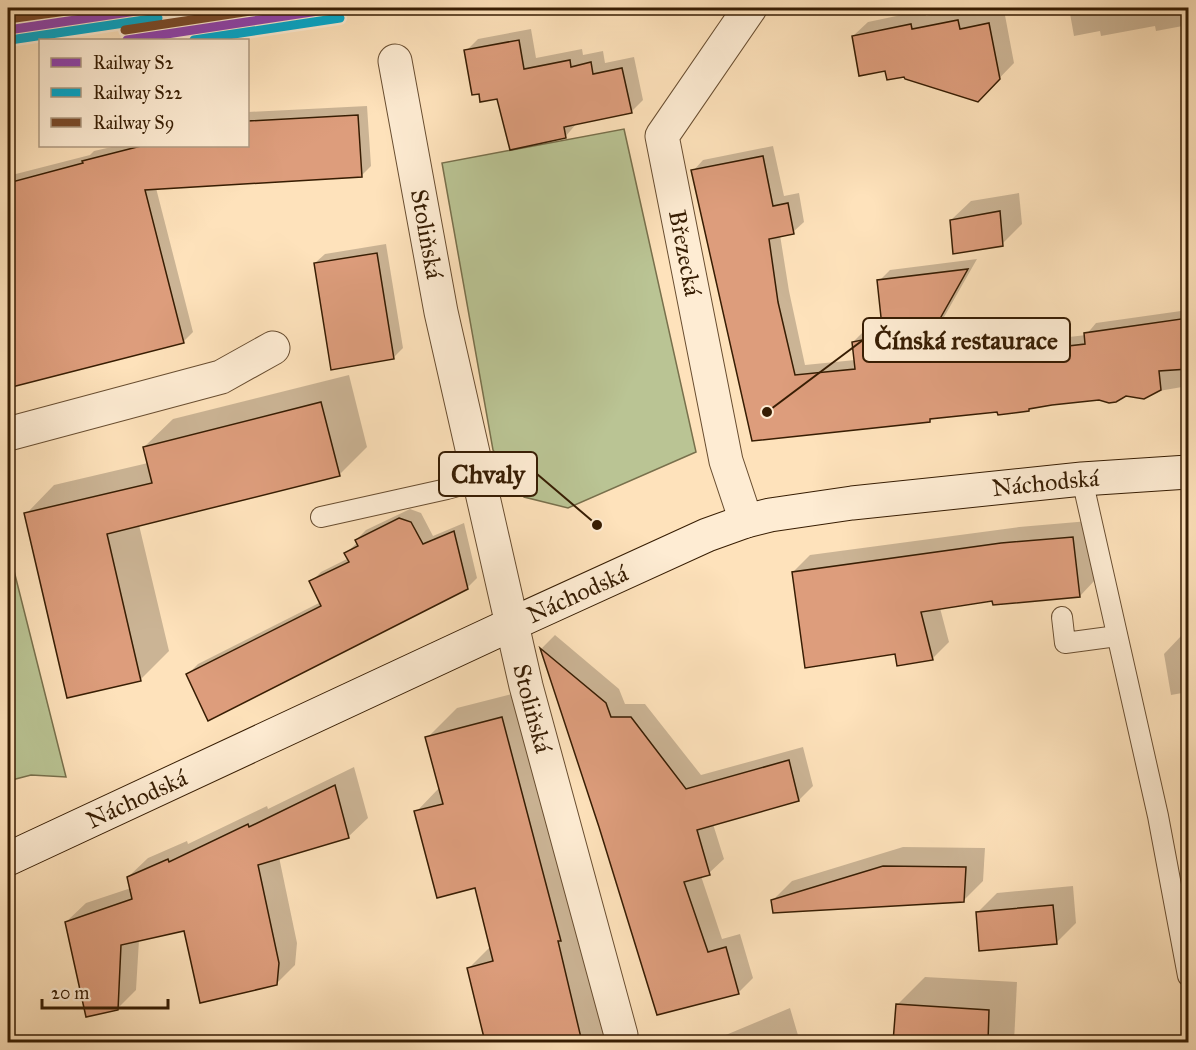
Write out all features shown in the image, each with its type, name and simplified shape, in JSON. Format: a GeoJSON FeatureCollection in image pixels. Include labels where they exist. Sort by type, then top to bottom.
{"type":"FeatureCollection","features":[{"type":"Feature","properties":{"kind":"street","name":"Březecká"},"geometry":{"type":"LineString","coordinates":[[746,521],[726,462],[662,136],[750,8]]}},
{"type":"Feature","properties":{"kind":"street","name":"Stoliňská"},"geometry":{"type":"LineString","coordinates":[[395,61],[441,312],[526,686],[625,1040]]}},
{"type":"Feature","properties":{"kind":"street"},"geometry":{"type":"LineString","coordinates":[[8,434],[221,377],[273,348]]}},
{"type":"Feature","properties":{"kind":"street","name":"Náchodská"},"geometry":{"type":"LineString","coordinates":[[8,859],[512,624],[707,535],[746,521],[770,515],[852,503],[1082,479],[1188,472]]}},
{"type":"Feature","properties":{"kind":"lane"},"geometry":{"type":"LineString","coordinates":[[1082,479],[1158,816],[1188,976]]}},
{"type":"Feature","properties":{"kind":"lane"},"geometry":{"type":"LineString","coordinates":[[321,517],[480,480]]}},
{"type":"Feature","properties":{"kind":"lane"},"geometry":{"type":"LineString","coordinates":[[1062,617],[1065,643],[1118,636]]}},
{"type":"Feature","properties":{"kind":"green space"},"geometry":{"type":"Polygon","coordinates":[[[624,129],[696,452],[568,508],[524,497],[493,450],[442,163],[624,129]]]}},
{"type":"Feature","properties":{"kind":"green space"},"geometry":{"type":"Polygon","coordinates":[[[8,547],[66,777],[31,775],[8,781],[8,547]]]}},
{"type":"Feature","properties":{"kind":"building"},"geometry":{"type":"Polygon","coordinates":[[[958,20],[960,29],[989,23],[1000,79],[978,102],[904,77],[887,80],[885,71],[859,76],[852,36],[911,24],[912,29],[958,20]]]}},
{"type":"Feature","properties":{"kind":"building"},"geometry":{"type":"Polygon","coordinates":[[[519,40],[524,69],[570,60],[571,67],[591,62],[593,74],[622,68],[632,113],[564,127],[566,138],[510,150],[497,99],[480,102],[479,94],[472,95],[464,50],[519,40]]]}},
{"type":"Feature","properties":{"kind":"building"},"geometry":{"type":"Polygon","coordinates":[[[358,115],[362,177],[145,190],[184,343],[8,388],[8,183],[137,147],[249,147],[249,121],[358,115]]]}},
{"type":"Feature","properties":{"kind":"building"},"geometry":{"type":"Polygon","coordinates":[[[763,156],[773,206],[788,203],[794,234],[769,239],[778,302],[795,375],[855,369],[852,342],[883,336],[877,280],[968,269],[919,356],[999,345],[999,347],[1015,346],[1016,352],[1085,344],[1084,333],[1188,318],[1188,369],[1159,371],[1161,390],[1144,399],[1126,396],[1109,403],[1099,400],[1052,405],[998,415],[997,412],[930,419],[930,422],[752,441],[691,170],[763,156]]]}},
{"type":"Feature","properties":{"kind":"building"},"geometry":{"type":"Polygon","coordinates":[[[1000,211],[1003,246],[953,254],[950,220],[1000,211]]]}},
{"type":"Feature","properties":{"kind":"building"},"geometry":{"type":"Polygon","coordinates":[[[377,253],[394,359],[331,370],[314,263],[377,253]]]}},
{"type":"Feature","properties":{"kind":"building"},"geometry":{"type":"Polygon","coordinates":[[[321,402],[340,476],[107,534],[141,681],[67,698],[24,513],[152,483],[143,447],[321,402]]]}},
{"type":"Feature","properties":{"kind":"building"},"geometry":{"type":"Polygon","coordinates":[[[399,518],[411,522],[423,544],[454,531],[468,589],[208,721],[186,674],[321,606],[309,581],[349,562],[344,553],[358,546],[355,540],[399,518]]]}},
{"type":"Feature","properties":{"kind":"building"},"geometry":{"type":"Polygon","coordinates":[[[1073,537],[1080,597],[993,605],[992,601],[921,612],[933,660],[897,666],[895,654],[805,668],[792,572],[1001,543],[1073,537]]]}},
{"type":"Feature","properties":{"kind":"building"},"geometry":{"type":"Polygon","coordinates":[[[540,648],[606,703],[611,717],[631,717],[686,789],[789,760],[799,801],[697,830],[710,875],[684,882],[708,952],[726,947],[739,994],[657,1015],[599,827],[540,648]]]}},
{"type":"Feature","properties":{"kind":"building"},"geometry":{"type":"Polygon","coordinates":[[[502,717],[561,941],[558,941],[582,1042],[485,1042],[467,968],[493,961],[475,888],[437,898],[414,811],[443,804],[425,737],[502,717]]]}},
{"type":"Feature","properties":{"kind":"building"},"geometry":{"type":"Polygon","coordinates":[[[335,785],[349,838],[258,865],[279,963],[277,985],[200,1003],[184,931],[121,945],[118,1010],[86,1017],[65,922],[132,899],[127,877],[168,859],[169,862],[248,824],[249,827],[335,785]]]}},
{"type":"Feature","properties":{"kind":"building"},"geometry":{"type":"Polygon","coordinates":[[[883,866],[966,867],[964,902],[773,913],[771,900],[883,866]]]}},
{"type":"Feature","properties":{"kind":"building"},"geometry":{"type":"Polygon","coordinates":[[[1053,905],[1057,944],[979,951],[976,912],[1053,905]]]}},
{"type":"Feature","properties":{"kind":"building"},"geometry":{"type":"Polygon","coordinates":[[[896,1004],[989,1010],[988,1042],[893,1042],[896,1004]]]}},
{"type":"Feature","properties":{"kind":"rail line","name":"S9"},"geometry":{"type":"LineString","coordinates":[[8,19],[88,8]]}},
{"type":"Feature","properties":{"kind":"rail line","name":"S2"},"geometry":{"type":"LineString","coordinates":[[8,30],[156,8]]}},
{"type":"Feature","properties":{"kind":"rail line","name":"S9"},"geometry":{"type":"LineString","coordinates":[[125,30],[271,8]]}},
{"type":"Feature","properties":{"kind":"rail line","name":"S2"},"geometry":{"type":"LineString","coordinates":[[134,39],[338,8]]}},
{"type":"Feature","properties":{"kind":"rail line","name":"S22"},"geometry":{"type":"LineString","coordinates":[[10,40],[158,18]]}},
{"type":"Feature","properties":{"kind":"rail line","name":"S22"},"geometry":{"type":"LineString","coordinates":[[201,39],[340,18]]}},
{"type":"Feature","properties":{"kind":"place","name":"Čínská restaurace"},"geometry":{"type":"Point","coordinates":[767,412]}},
{"type":"Feature","properties":{"kind":"place","name":"Chvaly"},"geometry":{"type":"Point","coordinates":[597,525]}}]}
